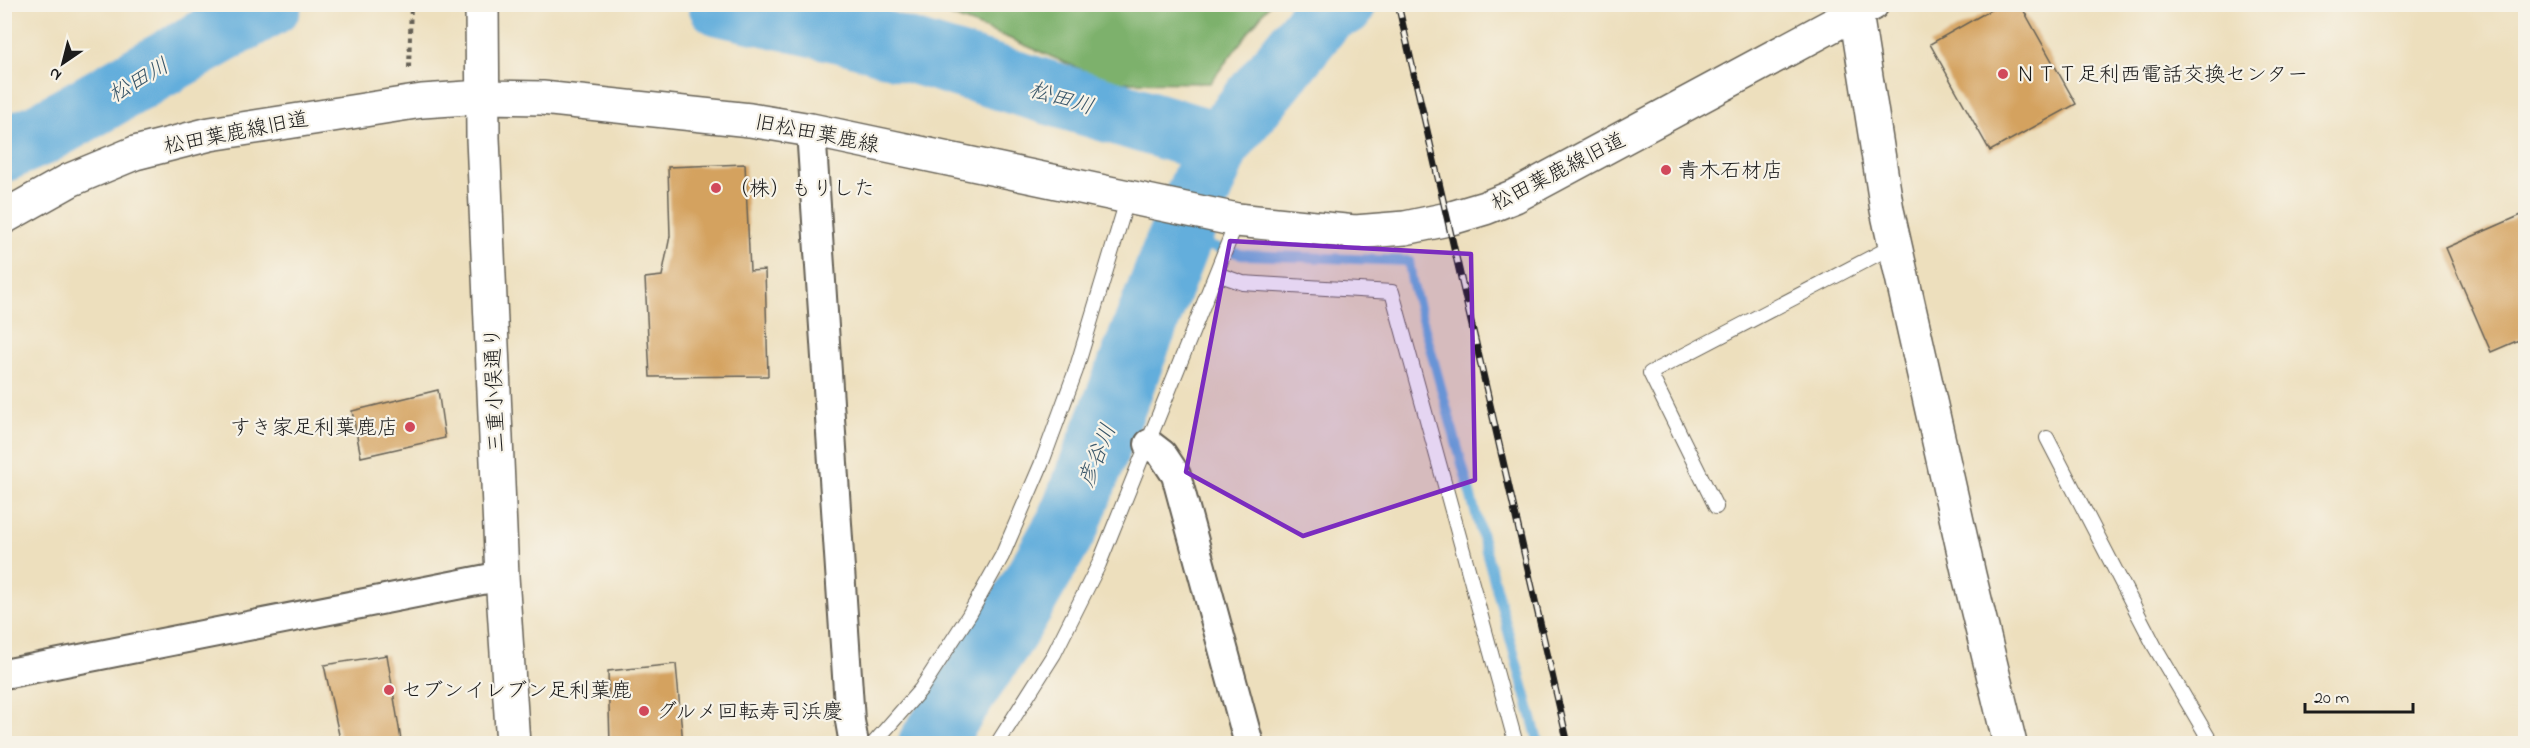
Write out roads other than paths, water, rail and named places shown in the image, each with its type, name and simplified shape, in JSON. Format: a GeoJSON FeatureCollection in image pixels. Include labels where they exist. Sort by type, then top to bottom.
{"type":"FeatureCollection","features":[{"type":"Feature","properties":{"kind":"street","name":"三重小俣通り"},"geometry":{"type":"LineString","coordinates":[[482,4],[482,97],[502,576],[513,744]]}},
{"type":"Feature","properties":{"kind":"street","name":"松田葉鹿線旧道"},"geometry":{"type":"LineString","coordinates":[[1138,198],[1228,226],[1355,232],[1405,228],[1448,219],[1515,196],[1860,8]]}},
{"type":"Feature","properties":{"kind":"street"},"geometry":{"type":"LineString","coordinates":[[1860,8],[1887,210],[1969,575],[2010,744]]}},
{"type":"Feature","properties":{"kind":"street","name":"松田葉鹿線旧道"},"geometry":{"type":"LineString","coordinates":[[4,217],[70,180],[135,153],[210,134],[422,101],[482,97]]}},
{"type":"Feature","properties":{"kind":"street","name":"旧松田葉鹿線"},"geometry":{"type":"LineString","coordinates":[[482,97],[542,98],[750,120],[811,130],[1138,198]]}},
{"type":"Feature","properties":{"kind":"street"},"geometry":{"type":"LineString","coordinates":[[811,130],[850,721],[854,744]]}},
{"type":"Feature","properties":{"kind":"street"},"geometry":{"type":"LineString","coordinates":[[1149,444],[1162,454],[1176,475],[1250,744]]}},
{"type":"Feature","properties":{"kind":"street"},"geometry":{"type":"LineString","coordinates":[[4,674],[502,576]]}},
{"type":"Feature","properties":{"kind":"lane"},"geometry":{"type":"LineString","coordinates":[[873,744],[921,689],[969,615],[1002,556],[1041,465],[1138,198]]}},
{"type":"Feature","properties":{"kind":"lane"},"geometry":{"type":"LineString","coordinates":[[997,744],[1054,654],[1099,564],[1220,268],[1228,226]]}},
{"type":"Feature","properties":{"kind":"lane"},"geometry":{"type":"LineString","coordinates":[[1716,507],[1650,373],[1895,245]]}},
{"type":"Feature","properties":{"kind":"lane"},"geometry":{"type":"LineString","coordinates":[[1220,268],[1243,283],[1392,292],[1516,744]]}},
{"type":"Feature","properties":{"kind":"lane"},"geometry":{"type":"LineString","coordinates":[[2047,438],[2155,647],[2212,744]]}},
{"type":"Feature","properties":{"kind":"waterway","name":"松田川"},"geometry":{"type":"LineString","coordinates":[[4,150],[41,134],[270,4]]}},
{"type":"Feature","properties":{"kind":"waterway","name":"松田川"},"geometry":{"type":"LineString","coordinates":[[720,4],[854,34],[1219,144],[1329,8],[1344,4]]}},
{"type":"Feature","properties":{"kind":"waterway","name":"彦谷川"},"geometry":{"type":"LineString","coordinates":[[930,744],[1008,628],[1069,522],[1179,239],[1219,144]]}},
{"type":"Feature","properties":{"kind":"waterway"},"geometry":{"type":"LineString","coordinates":[[1179,239],[1245,255],[1409,261],[1412,282],[1539,744]]}},
{"type":"Feature","properties":{"kind":"railway"},"geometry":{"type":"LineString","coordinates":[[1398,4],[1568,744]]}},
{"type":"Feature","properties":{"kind":"place","name":"ＮＴＴ足利西電話交換センター"},"geometry":{"type":"Point","coordinates":[2003,74]}},
{"type":"Feature","properties":{"kind":"place","name":"青木石材店"},"geometry":{"type":"Point","coordinates":[1666,170]}},
{"type":"Feature","properties":{"kind":"place","name":"（株）もりした"},"geometry":{"type":"Point","coordinates":[716,188]}},
{"type":"Feature","properties":{"kind":"place","name":"すき家足利葉鹿店"},"geometry":{"type":"Point","coordinates":[410,427]}},
{"type":"Feature","properties":{"kind":"place","name":"セブンイレブン足利葉鹿"},"geometry":{"type":"Point","coordinates":[389,690]}},
{"type":"Feature","properties":{"kind":"place","name":"グルメ回転寿司浜慶"},"geometry":{"type":"Point","coordinates":[644,711]}}]}
